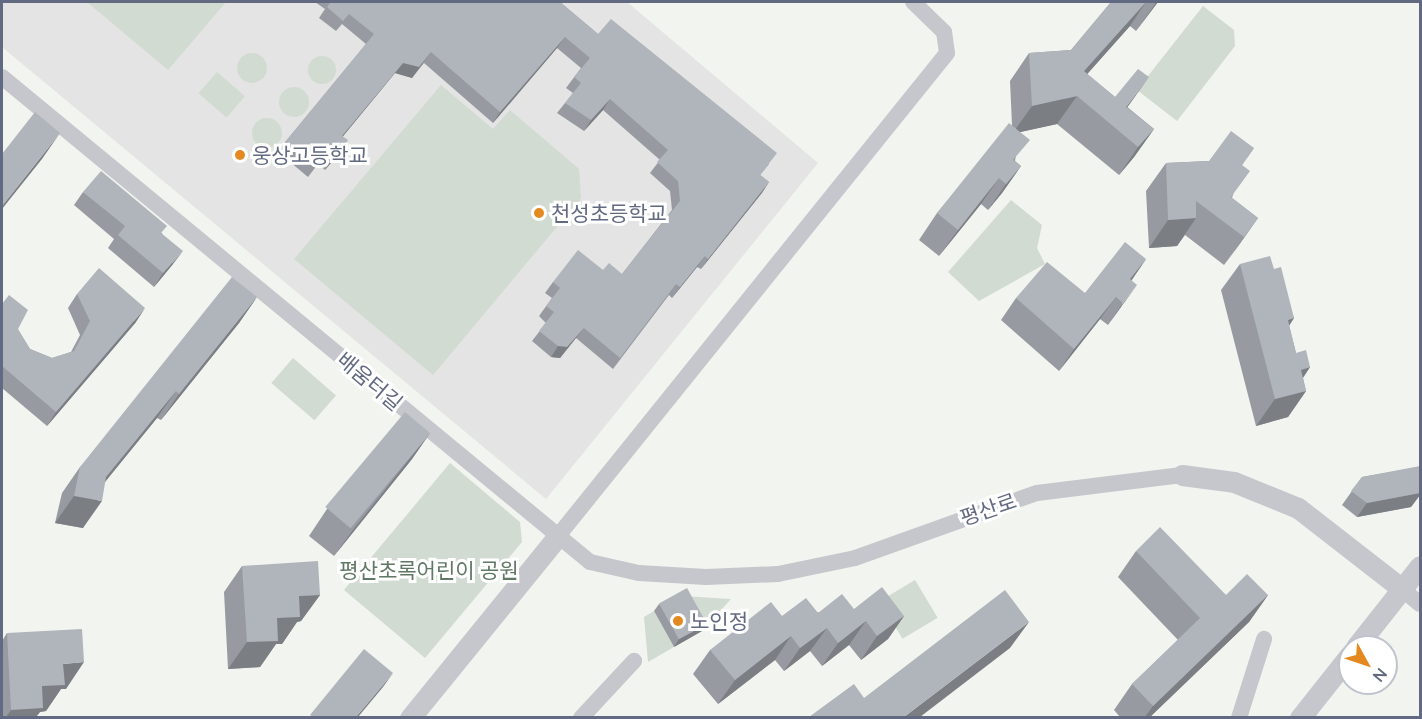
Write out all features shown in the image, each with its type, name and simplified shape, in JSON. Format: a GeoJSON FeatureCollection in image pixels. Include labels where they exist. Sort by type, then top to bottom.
{"type":"FeatureCollection","features":[{"type":"Feature","properties":{"kind":"street"},"geometry":{"type":"LineString","coordinates":[[410,717],[947,52],[944,32],[913,2]]}},
{"type":"Feature","properties":{"kind":"street","name":"배움터길"},"geometry":{"type":"LineString","coordinates":[[2,77],[558,536]]}},
{"type":"Feature","properties":{"kind":"street","name":"평산로"},"geometry":{"type":"LineString","coordinates":[[558,536],[590,562],[639,573],[778,574],[855,558],[1037,493],[1182,475],[1234,482],[1298,508],[1420,604]]}},
{"type":"Feature","properties":{"kind":"street"},"geometry":{"type":"LineString","coordinates":[[1366,635],[1420,566]]}},
{"type":"Feature","properties":{"kind":"street"},"geometry":{"type":"LineString","coordinates":[[1239,717],[1264,639]]}},
{"type":"Feature","properties":{"kind":"street"},"geometry":{"type":"LineString","coordinates":[[581,717],[633,661]]}},
{"type":"Feature","properties":{"kind":"street"},"geometry":{"type":"LineString","coordinates":[[1300,717],[1338,670]]}},
{"type":"Feature","properties":{"kind":"shaded area","name":"천성초등학교"},"geometry":{"type":"Polygon","coordinates":[[[2,2],[627,2],[818,163],[546,499],[2,47],[2,2]]]}},
{"type":"Feature","properties":{"kind":"green space"},"geometry":{"type":"Polygon","coordinates":[[[87,2],[226,2],[168,70],[87,2]]]}},
{"type":"Feature","properties":{"kind":"green space"},"geometry":{"type":"Polygon","coordinates":[[[1203,6],[1234,30],[1235,46],[1177,121],[1137,90],[1203,6]]]}},
{"type":"Feature","properties":{"kind":"green space"},"geometry":{"type":"Polygon","coordinates":[[[252,53],[263,57],[267,68],[263,79],[252,83],[241,79],[237,68],[241,57],[252,53]]]}},
{"type":"Feature","properties":{"kind":"green space"},"geometry":{"type":"Polygon","coordinates":[[[322,56],[332,60],[336,70],[332,80],[322,84],[312,80],[308,70],[312,60],[322,56]]]}},
{"type":"Feature","properties":{"kind":"green space"},"geometry":{"type":"Polygon","coordinates":[[[217,72],[245,96],[227,117],[199,93],[217,72]]]}},
{"type":"Feature","properties":{"kind":"green space"},"geometry":{"type":"Polygon","coordinates":[[[441,85],[493,129],[510,110],[579,169],[581,198],[433,375],[294,259],[441,85]]]}},
{"type":"Feature","properties":{"kind":"green space"},"geometry":{"type":"Polygon","coordinates":[[[294,87],[300,88],[308,96],[308,108],[300,116],[294,117],[288,116],[280,108],[279,102],[280,96],[288,88],[294,87]]]}},
{"type":"Feature","properties":{"kind":"green space"},"geometry":{"type":"Polygon","coordinates":[[[267,118],[273,119],[281,127],[281,139],[273,147],[267,148],[261,147],[253,139],[252,133],[253,127],[261,119],[267,118]]]}},
{"type":"Feature","properties":{"kind":"green space"},"geometry":{"type":"Polygon","coordinates":[[[1011,200],[1042,225],[1037,248],[1045,264],[979,301],[948,272],[1011,200]]]}},
{"type":"Feature","properties":{"kind":"green space"},"geometry":{"type":"Polygon","coordinates":[[[293,358],[336,395],[314,420],[271,383],[293,358]]]}},
{"type":"Feature","properties":{"kind":"green space","name":"평산초록어린이 공원"},"geometry":{"type":"Polygon","coordinates":[[[450,463],[520,522],[522,542],[425,658],[344,590],[450,463]]]}},
{"type":"Feature","properties":{"kind":"green space"},"geometry":{"type":"Polygon","coordinates":[[[915,580],[938,618],[903,639],[880,601],[915,580]]]}},
{"type":"Feature","properties":{"kind":"green space"},"geometry":{"type":"Polygon","coordinates":[[[682,596],[731,599],[702,631],[682,596]]]}},
{"type":"Feature","properties":{"kind":"green space"},"geometry":{"type":"Polygon","coordinates":[[[654,611],[674,647],[648,662],[644,617],[654,611]]]}},
{"type":"Feature","properties":{"kind":"building"},"geometry":{"type":"Polygon","coordinates":[[[331,2],[560,2],[598,34],[611,19],[777,153],[760,175],[769,182],[708,259],[705,256],[680,287],[676,284],[620,358],[584,328],[567,347],[558,346],[539,331],[554,312],[546,306],[560,288],[553,282],[578,250],[603,270],[609,263],[622,274],[680,201],[678,181],[657,162],[668,150],[610,99],[591,120],[565,103],[581,83],[574,77],[590,58],[565,37],[500,112],[431,52],[419,67],[403,63],[342,136],[348,140],[332,159],[325,153],[315,166],[286,141],[374,34],[349,14],[343,21],[327,7],[331,2]]]}},
{"type":"Feature","properties":{"kind":"building"},"geometry":{"type":"Polygon","coordinates":[[[1111,2],[1146,2],[1084,71],[1115,97],[1138,69],[1149,77],[1126,107],[1154,129],[1138,147],[1077,96],[1032,106],[1029,53],[1071,50],[1111,2]]]}},
{"type":"Feature","properties":{"kind":"building"},"geometry":{"type":"Polygon","coordinates":[[[35,112],[60,133],[2,206],[2,154],[35,112]]]}},
{"type":"Feature","properties":{"kind":"building"},"geometry":{"type":"Polygon","coordinates":[[[1009,123],[1030,140],[1013,160],[1021,166],[1006,184],[999,178],[958,230],[937,213],[1009,123]]]}},
{"type":"Feature","properties":{"kind":"building"},"geometry":{"type":"Polygon","coordinates":[[[1231,131],[1254,148],[1242,165],[1250,171],[1231,197],[1258,218],[1244,237],[1196,201],[1196,218],[1168,220],[1166,163],[1209,161],[1231,131]]]}},
{"type":"Feature","properties":{"kind":"building"},"geometry":{"type":"Polygon","coordinates":[[[101,171],[167,226],[161,233],[183,251],[163,273],[118,235],[125,226],[83,192],[101,171]]]}},
{"type":"Feature","properties":{"kind":"building"},"geometry":{"type":"Polygon","coordinates":[[[1125,242],[1146,259],[1130,279],[1137,285],[1123,303],[1116,297],[1074,349],[1016,298],[1047,262],[1085,293],[1125,242]]]}},
{"type":"Feature","properties":{"kind":"building"},"geometry":{"type":"Polygon","coordinates":[[[1270,256],[1274,269],[1281,267],[1294,318],[1288,320],[1296,353],[1306,350],[1310,367],[1301,370],[1306,391],[1275,399],[1240,264],[1270,256]]]}},
{"type":"Feature","properties":{"kind":"building"},"geometry":{"type":"Polygon","coordinates":[[[99,268],[145,308],[56,412],[2,366],[2,304],[9,295],[28,310],[18,329],[30,349],[52,358],[74,351],[90,321],[77,294],[99,268]]]}},
{"type":"Feature","properties":{"kind":"building"},"geometry":{"type":"Polygon","coordinates":[[[232,277],[257,297],[179,394],[176,391],[106,477],[102,501],[74,496],[80,467],[232,277]]]}},
{"type":"Feature","properties":{"kind":"building"},"geometry":{"type":"Polygon","coordinates":[[[405,412],[430,433],[351,528],[325,507],[405,412]]]}},
{"type":"Feature","properties":{"kind":"building"},"geometry":{"type":"Polygon","coordinates":[[[1420,466],[1420,493],[1367,503],[1351,491],[1362,477],[1420,466]]]}},
{"type":"Feature","properties":{"kind":"building"},"geometry":{"type":"Polygon","coordinates":[[[1160,527],[1226,595],[1247,574],[1268,595],[1153,706],[1132,684],[1200,618],[1136,551],[1160,527]]]}},
{"type":"Feature","properties":{"kind":"building"},"geometry":{"type":"Polygon","coordinates":[[[318,561],[320,595],[299,596],[300,617],[277,618],[278,641],[247,642],[242,566],[318,561]]]}},
{"type":"Feature","properties":{"kind":"building"},"geometry":{"type":"Polygon","coordinates":[[[882,587],[904,616],[877,636],[866,621],[838,643],[827,628],[800,648],[791,636],[735,680],[710,650],[771,602],[782,616],[806,598],[818,613],[842,594],[854,609],[882,587]]]}},
{"type":"Feature","properties":{"kind":"building","name":"노인정"},"geometry":{"type":"Polygon","coordinates":[[[687,588],[707,624],[679,639],[659,604],[687,588]]]}},
{"type":"Feature","properties":{"kind":"building"},"geometry":{"type":"Polygon","coordinates":[[[1005,590],[1029,622],[904,717],[809,717],[854,684],[864,698],[1005,590]]]}},
{"type":"Feature","properties":{"kind":"building"},"geometry":{"type":"Polygon","coordinates":[[[82,629],[84,662],[63,664],[65,685],[42,686],[43,708],[11,710],[7,633],[82,629]]]}},
{"type":"Feature","properties":{"kind":"building"},"geometry":{"type":"Polygon","coordinates":[[[364,649],[393,673],[356,717],[313,717],[310,715],[364,649]]]}},
{"type":"Feature","properties":{"kind":"place","name":"웅상고등학교"},"geometry":{"type":"Point","coordinates":[240,155]}},
{"type":"Feature","properties":{"kind":"place","name":"천성초등학교"},"geometry":{"type":"Point","coordinates":[539,213]}},
{"type":"Feature","properties":{"kind":"place","name":"노인정"},"geometry":{"type":"Point","coordinates":[678,621]}}]}
